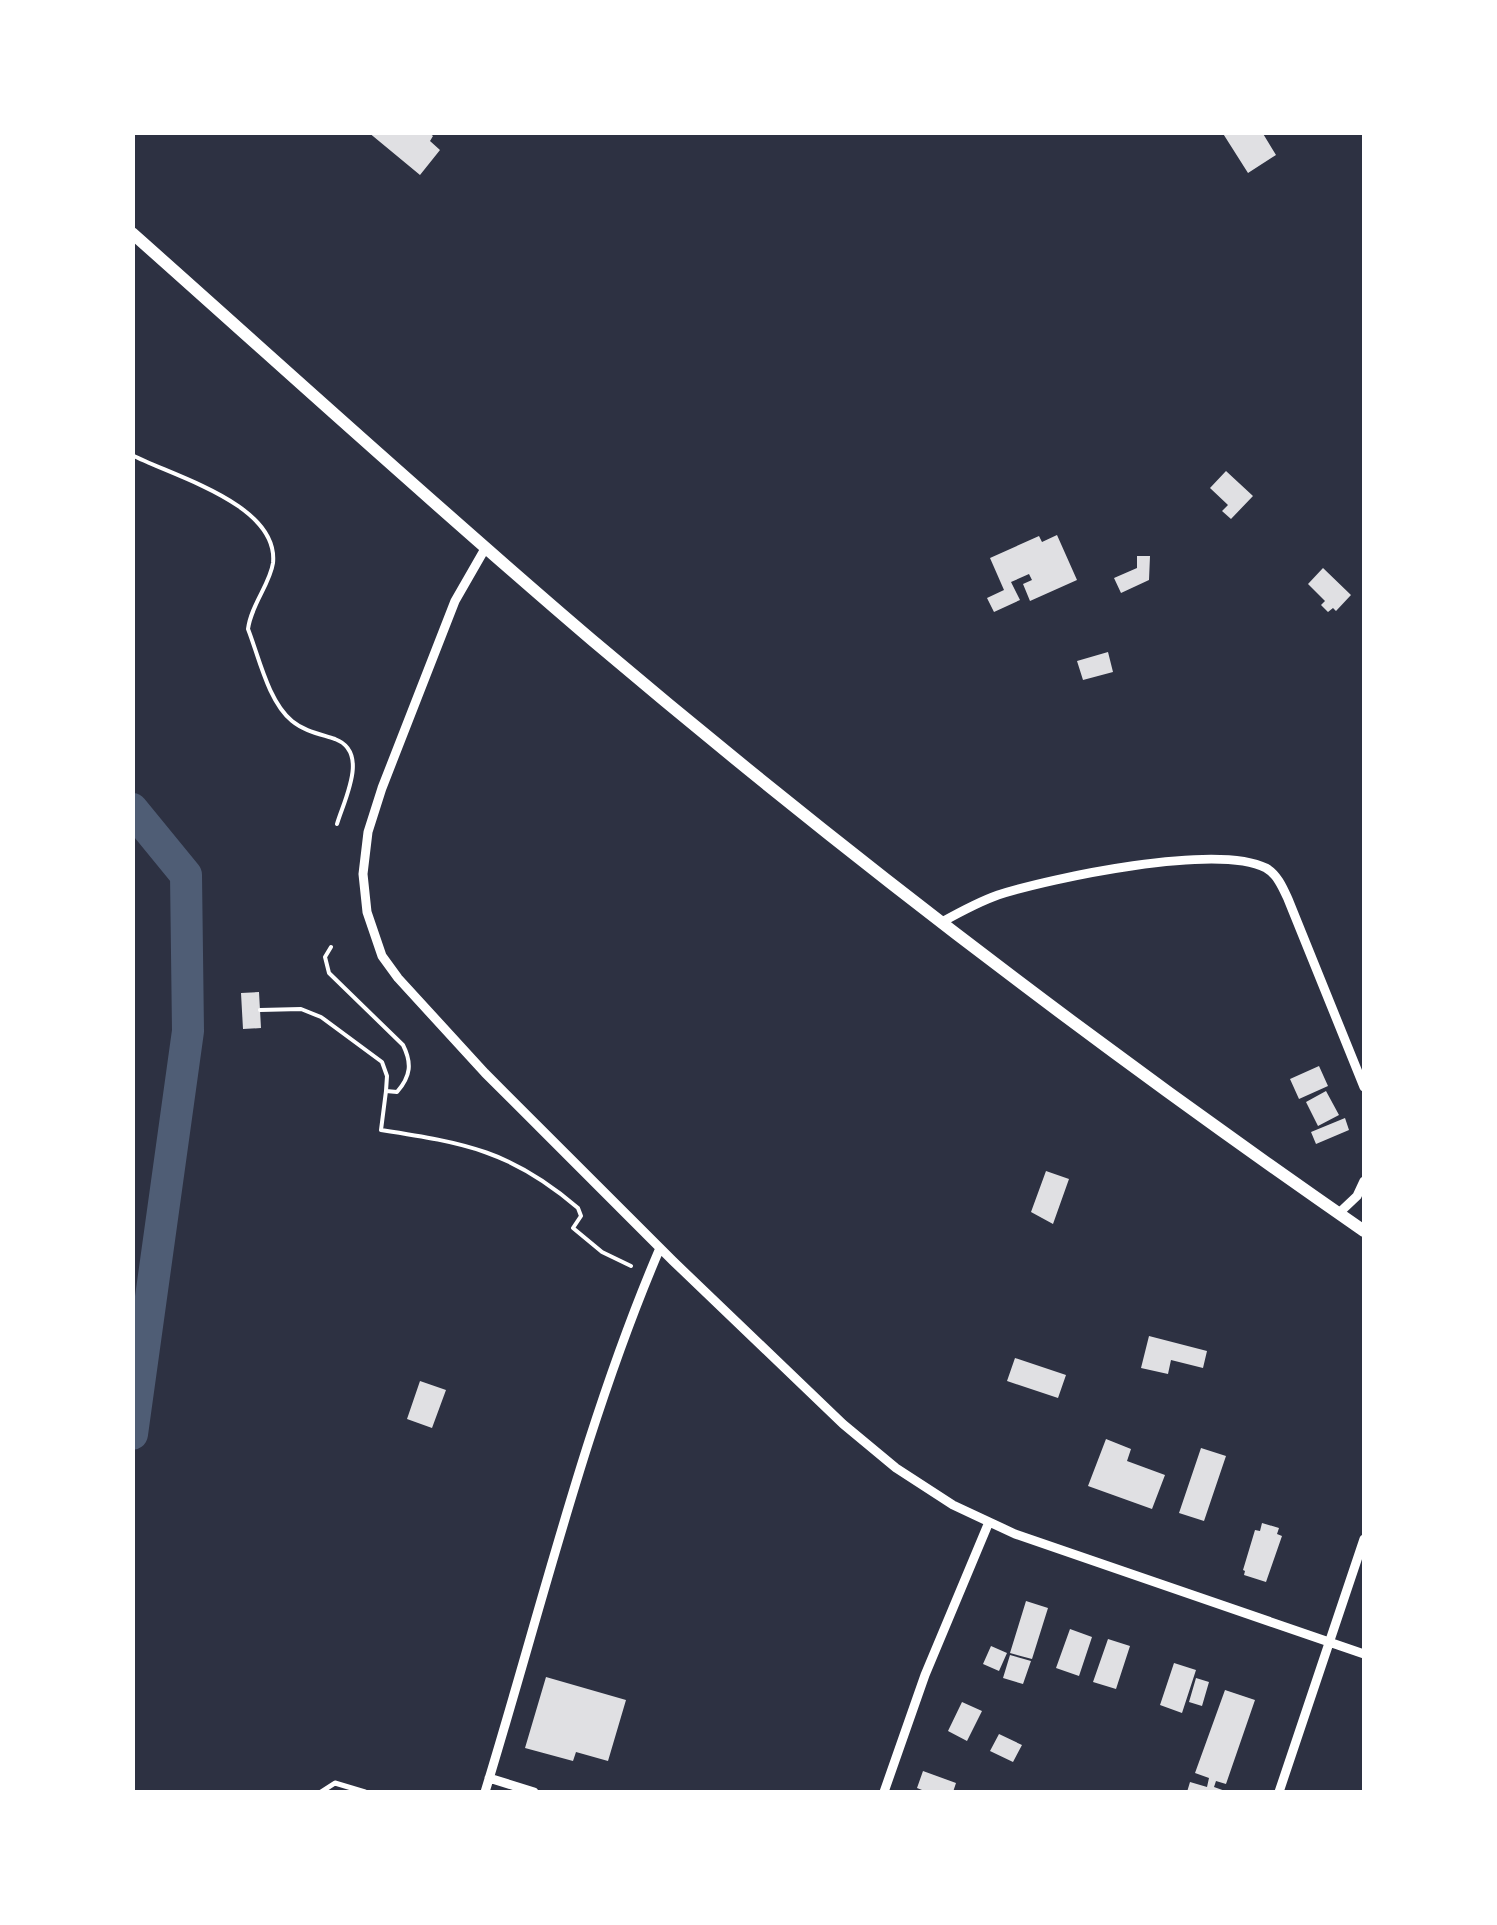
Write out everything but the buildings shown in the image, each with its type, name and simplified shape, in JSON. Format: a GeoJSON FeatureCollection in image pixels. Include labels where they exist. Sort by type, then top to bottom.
{"type":"FeatureCollection","features":[{"type":"Feature","properties":{"kind":"main road"},"geometry":{"type":"LineString","coordinates":[[132,233],[486,546],[736,760],[1098,1041],[1364,1231]]}},
{"type":"Feature","properties":{"kind":"street"},"geometry":{"type":"LineString","coordinates":[[486,546],[455,601],[374,809],[363,874],[367,912],[382,956],[406,989],[660,1248],[869,1447],[924,1488],[989,1522],[1364,1654]]}},
{"type":"Feature","properties":{"kind":"street"},"geometry":{"type":"LineString","coordinates":[[942,922],[996,896],[1086,874],[1192,861],[1262,866],[1273,873],[1288,899],[1364,1087]]}},
{"type":"Feature","properties":{"kind":"street"},"geometry":{"type":"LineString","coordinates":[[1339,1213],[1357,1196],[1364,1181]]}},
{"type":"Feature","properties":{"kind":"street"},"geometry":{"type":"LineString","coordinates":[[485,1792],[599,1412],[624,1336],[660,1248]]}},
{"type":"Feature","properties":{"kind":"street"},"geometry":{"type":"LineString","coordinates":[[884,1792],[925,1675],[989,1522]]}},
{"type":"Feature","properties":{"kind":"street"},"geometry":{"type":"LineString","coordinates":[[1279,1792],[1364,1539]]}},
{"type":"Feature","properties":{"kind":"street"},"geometry":{"type":"LineString","coordinates":[[489,1778],[534,1792]]}},
{"type":"Feature","properties":{"kind":"lane"},"geometry":{"type":"LineString","coordinates":[[321,1792],[336,1784],[365,1792]]}},
{"type":"Feature","properties":{"kind":"path"},"geometry":{"type":"LineString","coordinates":[[132,455],[221,493],[260,526],[272,551],[273,566],[248,629],[275,698],[289,719],[306,730],[341,742],[351,756],[354,770],[337,824]]}},
{"type":"Feature","properties":{"kind":"path"},"geometry":{"type":"LineString","coordinates":[[330,947],[325,957],[329,973],[403,1045],[410,1060],[407,1080],[398,1092],[386,1091]]}},
{"type":"Feature","properties":{"kind":"path"},"geometry":{"type":"LineString","coordinates":[[260,1010],[301,1009],[321,1017],[382,1062],[387,1076],[382,1130],[488,1150],[530,1172],[578,1208],[581,1216],[573,1228],[602,1252],[631,1266]]}},
{"type":"Feature","properties":{"kind":"waterway"},"geometry":{"type":"LineString","coordinates":[[132,809],[186,875],[188,1031],[132,1434]]}}]}
